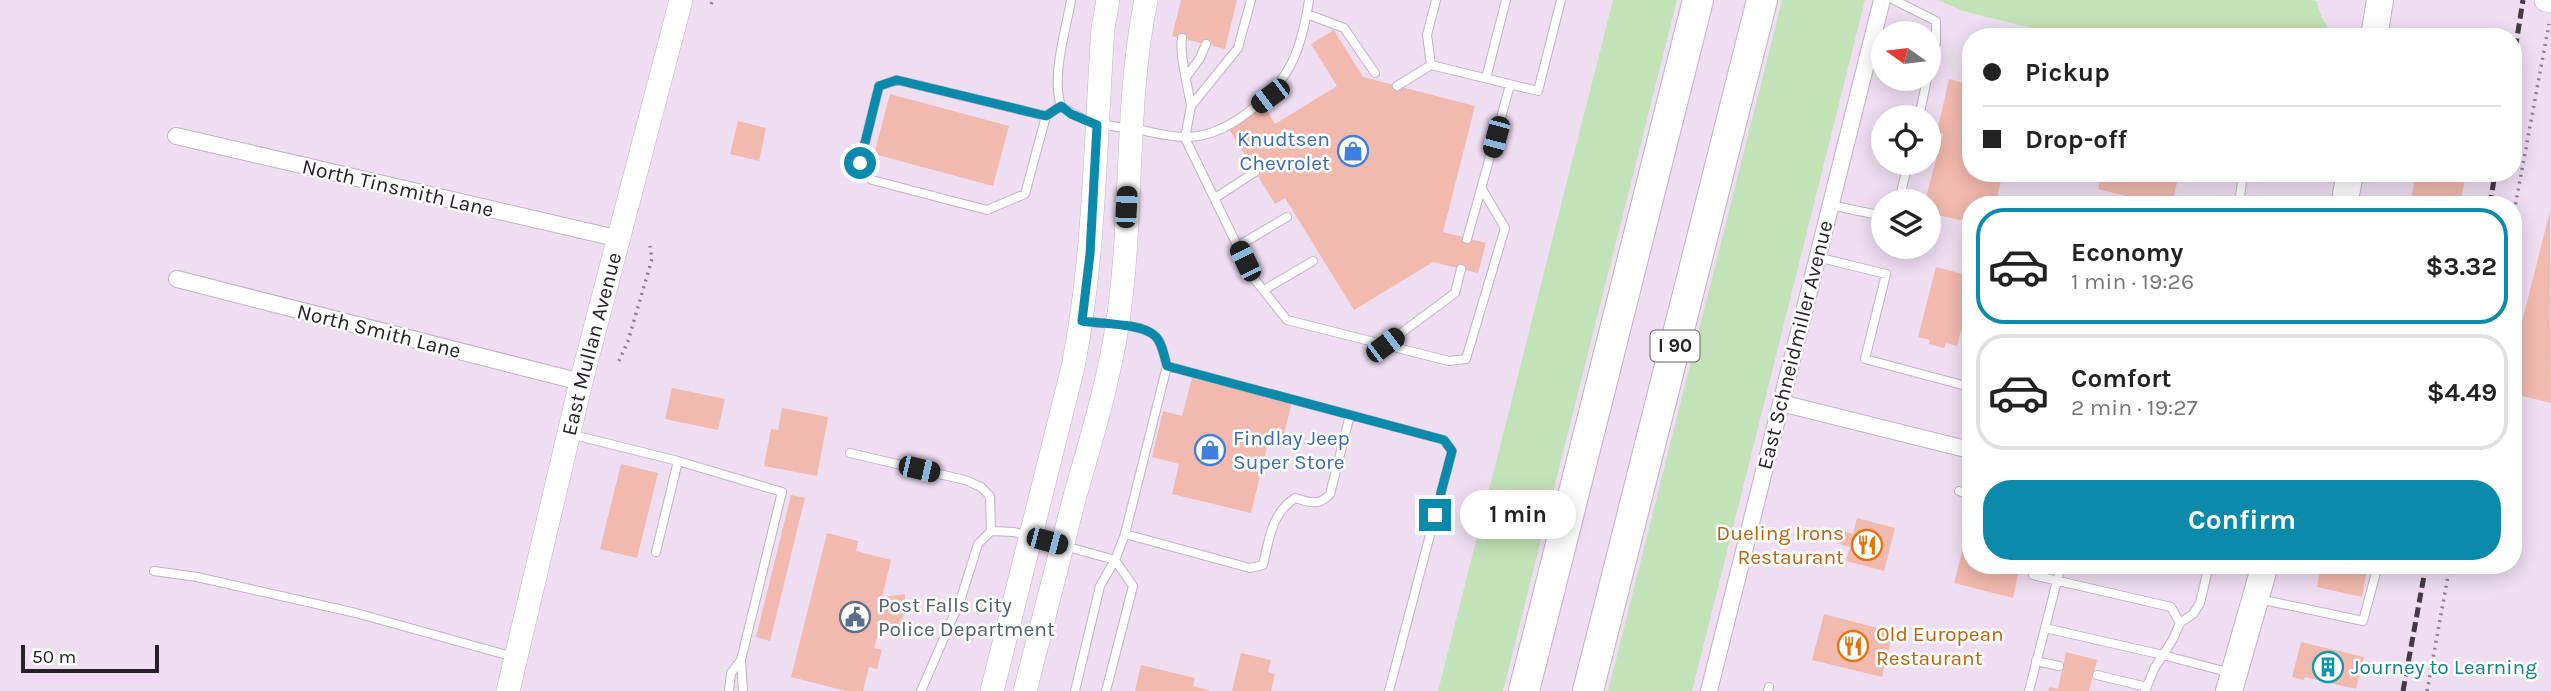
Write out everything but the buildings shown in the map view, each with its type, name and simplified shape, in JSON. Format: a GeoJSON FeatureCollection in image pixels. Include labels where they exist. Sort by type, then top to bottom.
{"type":"FeatureCollection","features":[{"type":"Feature","properties":{"kind":"highway"},"geometry":{"type":"LineString","coordinates":[[1524,691],[1698,0]]}},
{"type":"Feature","properties":{"kind":"highway","name":"I 90"},"geometry":{"type":"LineString","coordinates":[[1588,691],[1762,0]]}},
{"type":"Feature","properties":{"kind":"main road"},"geometry":{"type":"LineString","coordinates":[[2375,28],[2380,0]]}},
{"type":"Feature","properties":{"kind":"main road"},"geometry":{"type":"LineString","coordinates":[[2232,682],[2263,574]]}},
{"type":"Feature","properties":{"kind":"street","name":"East Mullan Avenue"},"geometry":{"type":"LineString","coordinates":[[508,691],[581,382],[681,0]]}},
{"type":"Feature","properties":{"kind":"street"},"geometry":{"type":"LineString","coordinates":[[992,691],[1082,321],[1090,254],[1103,28],[1108,0]]}},
{"type":"Feature","properties":{"kind":"street"},"geometry":{"type":"LineString","coordinates":[[1025,691],[1107,379],[1117,326],[1131,129],[1140,29],[1146,0]]}},
{"type":"Feature","properties":{"kind":"street","name":"East Schneidmiller Avenue"},"geometry":{"type":"LineString","coordinates":[[1709,691],[1882,0]]}},
{"type":"Feature","properties":{"kind":"street","name":"North Tinsmith Lane"},"geometry":{"type":"LineString","coordinates":[[176,136],[620,239]]}},
{"type":"Feature","properties":{"kind":"street","name":"North Smith Lane"},"geometry":{"type":"LineString","coordinates":[[177,279],[581,382]]}},
{"type":"Feature","properties":{"kind":"street"},"geometry":{"type":"LineString","coordinates":[[1781,403],[1962,448]]}},
{"type":"Feature","properties":{"kind":"lane"},"geometry":{"type":"LineString","coordinates":[[1071,0],[1058,73],[1057,94],[1061,106],[1071,114],[1097,125],[1185,138],[1207,135],[1236,122],[1270,96],[1286,76],[1299,46],[1309,0]]}},
{"type":"Feature","properties":{"kind":"lane"},"geometry":{"type":"LineString","coordinates":[[1191,106],[1238,48],[1251,0]]}},
{"type":"Feature","properties":{"kind":"lane"},"geometry":{"type":"LineString","coordinates":[[1431,65],[1427,35],[1436,0]]}},
{"type":"Feature","properties":{"kind":"lane"},"geometry":{"type":"LineString","coordinates":[[1486,78],[1506,0]]}},
{"type":"Feature","properties":{"kind":"lane"},"geometry":{"type":"LineString","coordinates":[[1397,86],[1431,65],[1538,91],[1561,0]]}},
{"type":"Feature","properties":{"kind":"lane"},"geometry":{"type":"LineString","coordinates":[[1894,0],[1936,21]]}},
{"type":"Feature","properties":{"kind":"lane"},"geometry":{"type":"LineString","coordinates":[[1307,14],[1344,28],[1375,73]]}},
{"type":"Feature","properties":{"kind":"lane"},"geometry":{"type":"LineString","coordinates":[[1182,38],[1180,49],[1191,106],[1185,138],[1252,276],[1287,320],[1449,361],[1466,359],[1505,228],[1482,190]]}},
{"type":"Feature","properties":{"kind":"lane"},"geometry":{"type":"LineString","coordinates":[[1187,76],[1206,44]]}},
{"type":"Feature","properties":{"kind":"lane"},"geometry":{"type":"LineString","coordinates":[[1046,116],[897,80],[879,86],[860,163],[873,180],[987,210],[1025,194],[1046,116],[1061,106]]}},
{"type":"Feature","properties":{"kind":"lane"},"geometry":{"type":"LineString","coordinates":[[1467,239],[1510,85]]}},
{"type":"Feature","properties":{"kind":"lane"},"geometry":{"type":"LineString","coordinates":[[1215,198],[1255,172]]}},
{"type":"Feature","properties":{"kind":"lane"},"geometry":{"type":"LineString","coordinates":[[1830,205],[1871,214]]}},
{"type":"Feature","properties":{"kind":"lane"},"geometry":{"type":"LineString","coordinates":[[1238,246],[1287,217]]}},
{"type":"Feature","properties":{"kind":"lane"},"geometry":{"type":"LineString","coordinates":[[1817,257],[1886,274],[1865,359],[1962,385]]}},
{"type":"Feature","properties":{"kind":"lane"},"geometry":{"type":"LineString","coordinates":[[1264,290],[1313,261]]}},
{"type":"Feature","properties":{"kind":"lane"},"geometry":{"type":"LineString","coordinates":[[1385,345],[1455,293],[1461,269]]}},
{"type":"Feature","properties":{"kind":"lane"},"geometry":{"type":"LineString","coordinates":[[1075,691],[1100,586],[1115,560],[1125,534],[1167,366],[1156,335],[1142,328],[1082,321]]}},
{"type":"Feature","properties":{"kind":"lane"},"geometry":{"type":"LineString","coordinates":[[1167,366],[1444,440],[1452,451],[1389,691]]}},
{"type":"Feature","properties":{"kind":"lane"},"geometry":{"type":"LineString","coordinates":[[1125,534],[1250,568],[1263,565],[1274,520],[1283,506],[1295,498],[1317,504],[1325,501],[1330,494],[1350,415]]}},
{"type":"Feature","properties":{"kind":"lane"},"geometry":{"type":"LineString","coordinates":[[569,433],[678,461],[782,492],[741,660],[743,691]]}},
{"type":"Feature","properties":{"kind":"lane"},"geometry":{"type":"LineString","coordinates":[[850,453],[965,480],[981,487],[990,496],[991,531],[978,544],[960,601],[921,691]]}},
{"type":"Feature","properties":{"kind":"lane"},"geometry":{"type":"LineString","coordinates":[[656,552],[678,461]]}},
{"type":"Feature","properties":{"kind":"lane"},"geometry":{"type":"LineString","coordinates":[[991,531],[1014,532],[1115,560],[1133,586],[1106,691]]}},
{"type":"Feature","properties":{"kind":"lane"},"geometry":{"type":"LineString","coordinates":[[154,571],[197,577],[356,613],[517,658]]}},
{"type":"Feature","properties":{"kind":"lane"},"geometry":{"type":"LineString","coordinates":[[2033,574],[2171,607],[2180,623]]}},
{"type":"Feature","properties":{"kind":"lane"},"geometry":{"type":"LineString","coordinates":[[2029,691],[2059,574]]}},
{"type":"Feature","properties":{"kind":"lane"},"geometry":{"type":"LineString","coordinates":[[2097,675],[2146,689],[2180,623],[2193,614],[2200,603],[2207,574]]}},
{"type":"Feature","properties":{"kind":"lane"},"geometry":{"type":"LineString","coordinates":[[2256,598],[2364,621],[2376,574]]}},
{"type":"Feature","properties":{"kind":"lane"},"geometry":{"type":"LineString","coordinates":[[2045,628],[2163,655],[2232,682]]}},
{"type":"Feature","properties":{"kind":"lane"},"geometry":{"type":"LineString","coordinates":[[729,691],[731,673],[741,660]]}},
{"type":"Feature","properties":{"kind":"lane"},"geometry":{"type":"LineString","coordinates":[[2036,661],[2059,666]]}},
{"type":"Feature","properties":{"kind":"path"},"geometry":{"type":"LineString","coordinates":[[2522,166],[2549,8]]}},
{"type":"Feature","properties":{"kind":"path"},"geometry":{"type":"LineString","coordinates":[[619,361],[628,341],[652,259],[650,246]]}},
{"type":"Feature","properties":{"kind":"path"},"geometry":{"type":"LineString","coordinates":[[2427,691],[2448,574]]}},
{"type":"Feature","properties":{"kind":"green space"},"geometry":{"type":"Polygon","coordinates":[[[1613,0],[1677,0],[1503,691],[1438,691],[1613,0]]]}},
{"type":"Feature","properties":{"kind":"green space"},"geometry":{"type":"Polygon","coordinates":[[[1782,0],[1865,0],[1692,691],[1608,691],[1782,0]]]}},
{"type":"Feature","properties":{"kind":"green space"},"geometry":{"type":"Polygon","coordinates":[[[1938,0],[2310,0],[2316,1],[2328,28],[2032,28],[1963,11],[1938,0]]]}},
{"type":"Feature","properties":{"kind":"railway"},"geometry":{"type":"LineString","coordinates":[[2519,28],[2523,0]]}},
{"type":"Feature","properties":{"kind":"railway"},"geometry":{"type":"LineString","coordinates":[[2491,196],[2494,182]]}},
{"type":"Feature","properties":{"kind":"railway"},"geometry":{"type":"LineString","coordinates":[[2403,691],[2424,574]]}},
{"type":"Feature","properties":{"kind":"place","name":"Knudtsen Chevrolet"},"geometry":{"type":"Point","coordinates":[1353,151]}},
{"type":"Feature","properties":{"kind":"place","name":"Findlay Jeep Super Store"},"geometry":{"type":"Point","coordinates":[1210,450]}},
{"type":"Feature","properties":{"kind":"place","name":"Dueling Irons Restaurant"},"geometry":{"type":"Point","coordinates":[1867,545]}},
{"type":"Feature","properties":{"kind":"place","name":"Post Falls City Police Department"},"geometry":{"type":"Point","coordinates":[855,617]}},
{"type":"Feature","properties":{"kind":"place","name":"Old European Restaurant"},"geometry":{"type":"Point","coordinates":[1853,646]}},
{"type":"Feature","properties":{"kind":"place","name":"Journey to Learning"},"geometry":{"type":"Point","coordinates":[2328,667]}},
{"type":"Feature","properties":{"kind":"route"},"geometry":{"type":"LineString","coordinates":[[860,163],[879,86],[897,80],[1046,116],[1061,106],[1071,114],[1097,125],[1090,254],[1082,321],[1142,328],[1156,335],[1167,366],[1444,440],[1452,451],[1435,515]]}}]}
